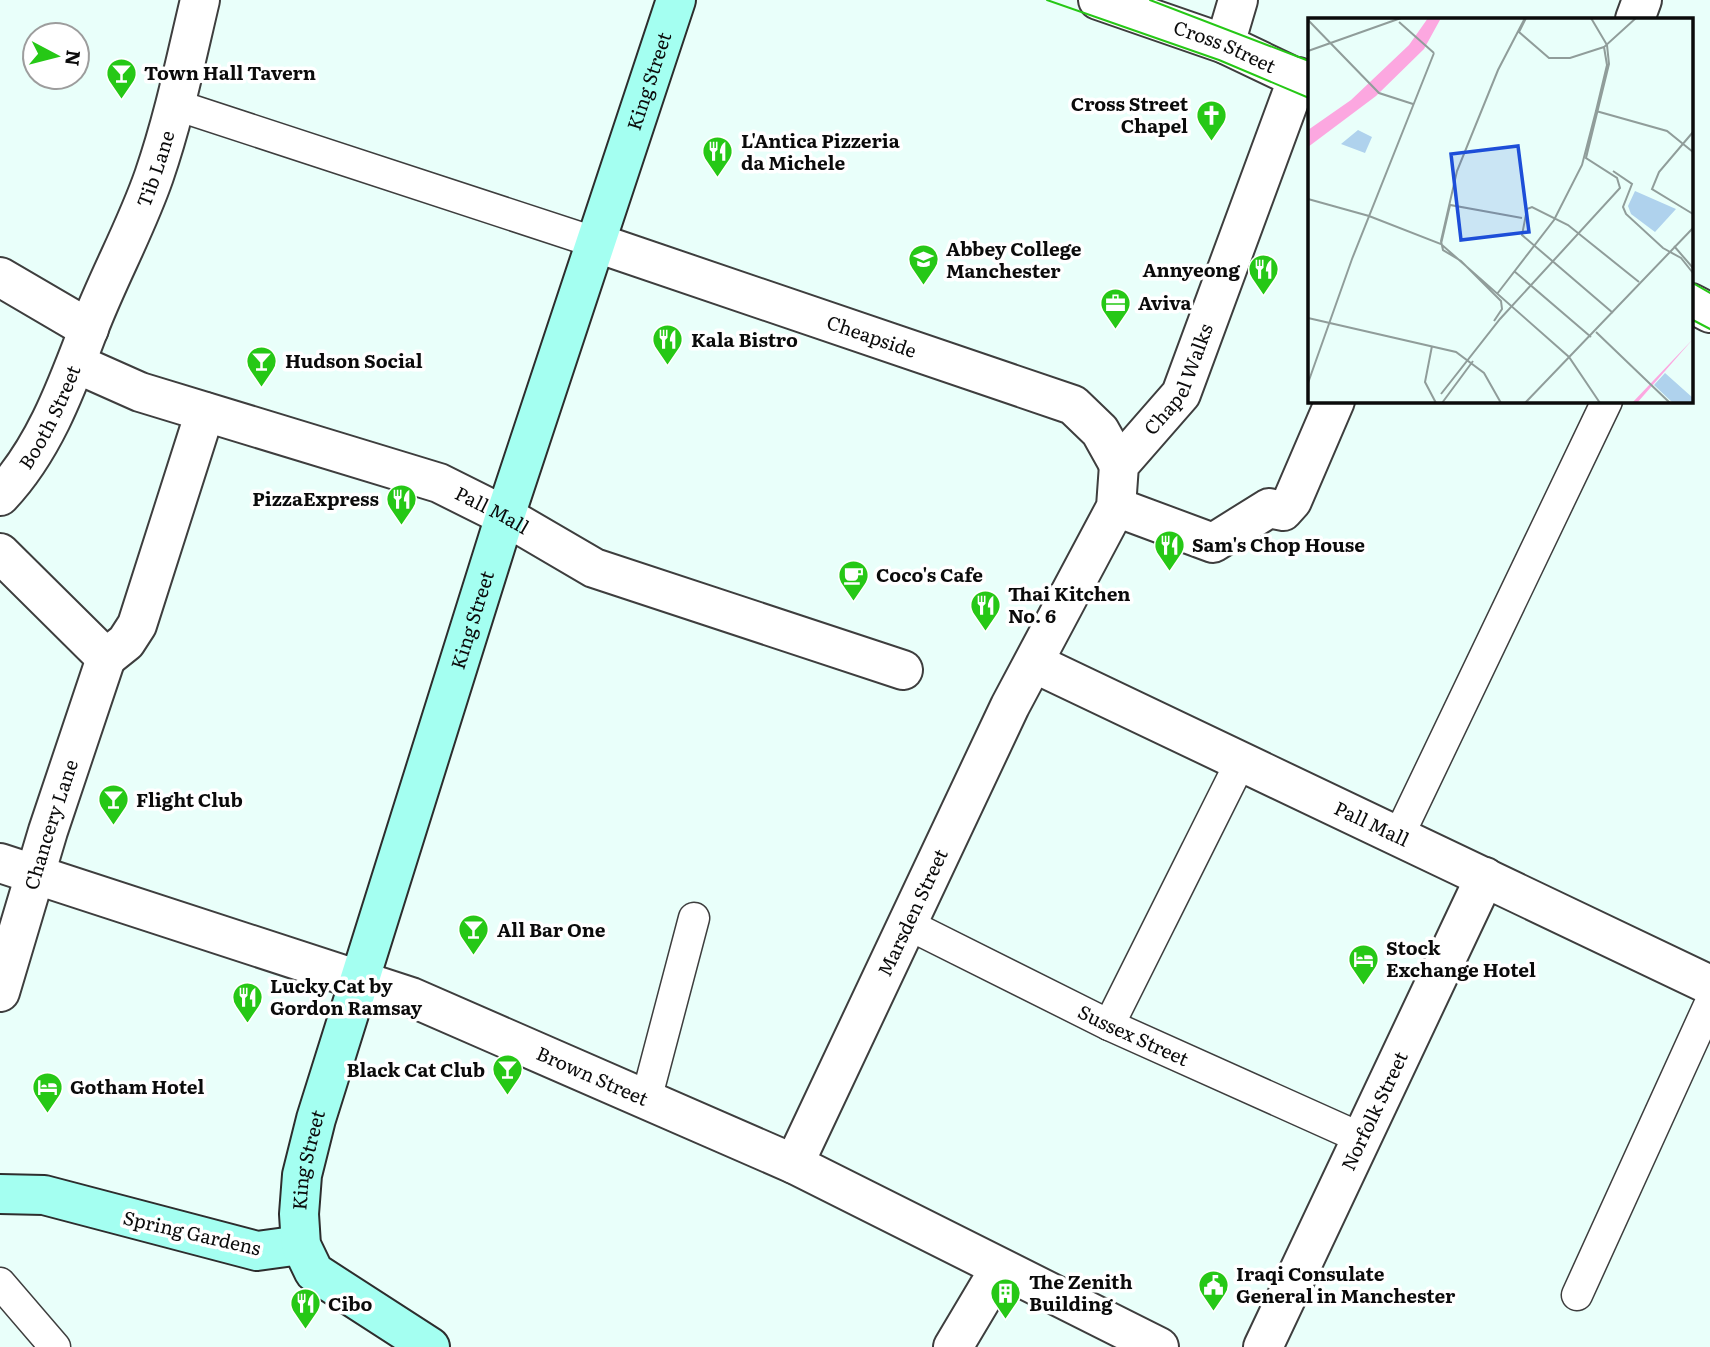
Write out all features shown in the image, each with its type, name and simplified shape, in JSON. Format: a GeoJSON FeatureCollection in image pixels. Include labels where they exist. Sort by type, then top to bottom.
{"type":"FeatureCollection","features":[{"type":"Feature","properties":{"kind":"street","name":"Tib Lane"},"geometry":{"type":"LineString","coordinates":[[89,329],[150,188],[176,106],[200,0]]}},
{"type":"Feature","properties":{"kind":"street","name":"King Street"},"geometry":{"type":"LineString","coordinates":[[301,1245],[299,1214],[302,1175],[316,1119],[362,980],[505,516],[676,0]]}},
{"type":"Feature","properties":{"kind":"street","name":"Cross Street"},"geometry":{"type":"LineString","coordinates":[[1098,0],[1225,44],[1303,80]]}},
{"type":"Feature","properties":{"kind":"street"},"geometry":{"type":"LineString","coordinates":[[1225,44],[1238,0]]}},
{"type":"Feature","properties":{"kind":"street"},"geometry":{"type":"LineString","coordinates":[[1635,18],[1642,0]]}},
{"type":"Feature","properties":{"kind":"street","name":"Chapel Walks"},"geometry":{"type":"LineString","coordinates":[[1119,465],[1181,394],[1303,80]]}},
{"type":"Feature","properties":{"kind":"street","name":"Cheapside"},"geometry":{"type":"LineString","coordinates":[[597,243],[1073,405],[1100,431],[1119,465]]}},
{"type":"Feature","properties":{"kind":"street"},"geometry":{"type":"LineString","coordinates":[[0,277],[89,329]]}},
{"type":"Feature","properties":{"kind":"street"},"geometry":{"type":"LineString","coordinates":[[1692,304],[1710,313]]}},
{"type":"Feature","properties":{"kind":"street","name":"Booth Street"},"geometry":{"type":"LineString","coordinates":[[0,496],[37,445],[77,364],[89,329]]}},
{"type":"Feature","properties":{"kind":"street","name":"Pall Mall"},"geometry":{"type":"LineString","coordinates":[[77,364],[140,392],[439,483],[505,516],[594,568],[902,670]]}},
{"type":"Feature","properties":{"kind":"street"},"geometry":{"type":"LineString","coordinates":[[1116,507],[1213,543],[1269,508],[1283,511],[1292,501],[1335,402]]}},
{"type":"Feature","properties":{"kind":"street"},"geometry":{"type":"LineString","coordinates":[[0,553],[106,658],[126,642],[137,625],[205,412]]}},
{"type":"Feature","properties":{"kind":"street"},"geometry":{"type":"LineString","coordinates":[[1034,663],[1116,507],[1119,465]]}},
{"type":"Feature","properties":{"kind":"street","name":"Chancery Lane"},"geometry":{"type":"LineString","coordinates":[[0,992],[38,874],[48,831],[106,658]]}},
{"type":"Feature","properties":{"kind":"street","name":"Pall Mall"},"geometry":{"type":"LineString","coordinates":[[1034,663],[1710,985]]}},
{"type":"Feature","properties":{"kind":"street","name":"Marsden Street"},"geometry":{"type":"LineString","coordinates":[[794,1164],[1034,663]]}},
{"type":"Feature","properties":{"kind":"street","name":"Brown Street"},"geometry":{"type":"LineString","coordinates":[[0,863],[411,997],[794,1164],[1160,1347]]}},
{"type":"Feature","properties":{"kind":"street","name":"Norfolk Street"},"geometry":{"type":"LineString","coordinates":[[1263,1347],[1485,877]]}},
{"type":"Feature","properties":{"kind":"street","name":"Spring Gardens"},"geometry":{"type":"LineString","coordinates":[[0,1194],[44,1195],[236,1248],[270,1251],[301,1245]]}},
{"type":"Feature","properties":{"kind":"street"},"geometry":{"type":"LineString","coordinates":[[301,1245],[314,1272],[430,1347]]}},
{"type":"Feature","properties":{"kind":"street"},"geometry":{"type":"LineString","coordinates":[[953,1347],[1000,1268]]}},
{"type":"Feature","properties":{"kind":"lane"},"geometry":{"type":"LineString","coordinates":[[176,106],[597,243]]}},
{"type":"Feature","properties":{"kind":"lane"},"geometry":{"type":"LineString","coordinates":[[1399,835],[1607,402]]}},
{"type":"Feature","properties":{"kind":"lane"},"geometry":{"type":"LineString","coordinates":[[1109,1025],[1241,761]]}},
{"type":"Feature","properties":{"kind":"lane"},"geometry":{"type":"LineString","coordinates":[[646,1100],[694,918]]}},
{"type":"Feature","properties":{"kind":"lane","name":"Sussex Street"},"geometry":{"type":"LineString","coordinates":[[909,925],[1109,1025],[1363,1139]]}},
{"type":"Feature","properties":{"kind":"lane"},"geometry":{"type":"LineString","coordinates":[[1577,1295],[1710,1003]]}},
{"type":"Feature","properties":{"kind":"lane"},"geometry":{"type":"LineString","coordinates":[[0,1283],[55,1347]]}},
{"type":"Feature","properties":{"kind":"tram line"},"geometry":{"type":"LineString","coordinates":[[1047,0],[1219,60],[1308,98]]}},
{"type":"Feature","properties":{"kind":"tram line"},"geometry":{"type":"LineString","coordinates":[[1150,0],[1308,61]]}},
{"type":"Feature","properties":{"kind":"tram line"},"geometry":{"type":"LineString","coordinates":[[1692,283],[1710,293]]}},
{"type":"Feature","properties":{"kind":"tram line"},"geometry":{"type":"LineString","coordinates":[[1692,320],[1710,329]]}},
{"type":"Feature","properties":{"kind":"place","name":"Town Hall Tavern"},"geometry":{"type":"Point","coordinates":[121,100]}},
{"type":"Feature","properties":{"kind":"place","name":"Cross Street Chapel"},"geometry":{"type":"Point","coordinates":[1211,142]}},
{"type":"Feature","properties":{"kind":"place","name":"L'Antica Pizzeria da Michele"},"geometry":{"type":"Point","coordinates":[718,179]}},
{"type":"Feature","properties":{"kind":"place","name":"Abbey College Manchester"},"geometry":{"type":"Point","coordinates":[923,287]}},
{"type":"Feature","properties":{"kind":"place","name":"Annyeong"},"geometry":{"type":"Point","coordinates":[1263,297]}},
{"type":"Feature","properties":{"kind":"place","name":"Aviva"},"geometry":{"type":"Point","coordinates":[1115,330]}},
{"type":"Feature","properties":{"kind":"place","name":"Kala Bistro"},"geometry":{"type":"Point","coordinates":[668,367]}},
{"type":"Feature","properties":{"kind":"place","name":"Hudson Social"},"geometry":{"type":"Point","coordinates":[262,388]}},
{"type":"Feature","properties":{"kind":"place","name":"PizzaExpress"},"geometry":{"type":"Point","coordinates":[402,526]}},
{"type":"Feature","properties":{"kind":"place","name":"Sam's Chop House"},"geometry":{"type":"Point","coordinates":[1169,572]}},
{"type":"Feature","properties":{"kind":"place","name":"Coco's Cafe"},"geometry":{"type":"Point","coordinates":[853,602]}},
{"type":"Feature","properties":{"kind":"place","name":"Thai Kitchen No. 6"},"geometry":{"type":"Point","coordinates":[985,632]}},
{"type":"Feature","properties":{"kind":"place","name":"Flight Club"},"geometry":{"type":"Point","coordinates":[113,827]}},
{"type":"Feature","properties":{"kind":"place","name":"All Bar One"},"geometry":{"type":"Point","coordinates":[474,957]}},
{"type":"Feature","properties":{"kind":"place","name":"Stock Exchange Hotel"},"geometry":{"type":"Point","coordinates":[1363,986]}},
{"type":"Feature","properties":{"kind":"place","name":"Lucky Cat by Gordon Ramsay"},"geometry":{"type":"Point","coordinates":[247,1024]}},
{"type":"Feature","properties":{"kind":"place","name":"Black Cat Club"},"geometry":{"type":"Point","coordinates":[508,1097]}},
{"type":"Feature","properties":{"kind":"place","name":"Gotham Hotel"},"geometry":{"type":"Point","coordinates":[47,1114]}},
{"type":"Feature","properties":{"kind":"place","name":"Iraqi Consulate General in Manchester"},"geometry":{"type":"Point","coordinates":[1213,1312]}},
{"type":"Feature","properties":{"kind":"place","name":"The Zenith Building"},"geometry":{"type":"Point","coordinates":[1006,1320]}},
{"type":"Feature","properties":{"kind":"place","name":"Cibo"},"geometry":{"type":"Point","coordinates":[305,1331]}}]}
